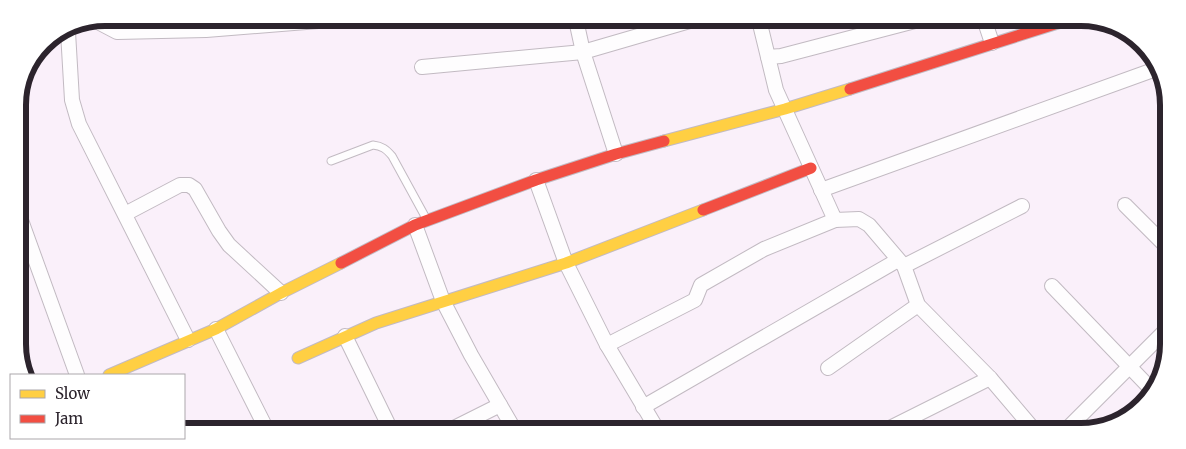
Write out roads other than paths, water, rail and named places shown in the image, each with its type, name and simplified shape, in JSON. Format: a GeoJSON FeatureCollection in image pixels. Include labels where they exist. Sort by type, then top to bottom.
{"type":"FeatureCollection","features":[{"type":"Feature","properties":{"kind":"street"},"geometry":{"type":"LineString","coordinates":[[106,26],[117,32],[206,30],[256,26]]}},
{"type":"Feature","properties":{"kind":"street"},"geometry":{"type":"LineString","coordinates":[[577,26],[583,52],[616,154]]}},
{"type":"Feature","properties":{"kind":"street"},"geometry":{"type":"LineString","coordinates":[[422,67],[583,52],[672,26]]}},
{"type":"Feature","properties":{"kind":"street"},"geometry":{"type":"LineString","coordinates":[[760,26],[776,90],[835,220]]}},
{"type":"Feature","properties":{"kind":"street"},"geometry":{"type":"LineString","coordinates":[[768,57],[781,56],[896,26]]}},
{"type":"Feature","properties":{"kind":"street"},"geometry":{"type":"LineString","coordinates":[[986,26],[992,43]]}},
{"type":"Feature","properties":{"kind":"street"},"geometry":{"type":"LineString","coordinates":[[111,374],[216,329],[281,293],[421,223],[536,180],[616,154],[785,109],[1045,26]]}},
{"type":"Feature","properties":{"kind":"street"},"geometry":{"type":"LineString","coordinates":[[68,36],[72,100],[79,124],[188,340]]}},
{"type":"Feature","properties":{"kind":"street"},"geometry":{"type":"LineString","coordinates":[[820,190],[1152,71]]}},
{"type":"Feature","properties":{"kind":"street"},"geometry":{"type":"LineString","coordinates":[[298,358],[345,336],[443,300],[566,264],[811,168]]}},
{"type":"Feature","properties":{"kind":"street"},"geometry":{"type":"LineString","coordinates":[[536,180],[566,264],[607,345],[653,423]]}},
{"type":"Feature","properties":{"kind":"street"},"geometry":{"type":"LineString","coordinates":[[124,214],[180,185],[188,185],[195,190],[229,245],[281,293]]}},
{"type":"Feature","properties":{"kind":"street"},"geometry":{"type":"LineString","coordinates":[[1125,205],[1160,240]]}},
{"type":"Feature","properties":{"kind":"street"},"geometry":{"type":"LineString","coordinates":[[643,407],[901,263],[1022,206]]}},
{"type":"Feature","properties":{"kind":"street"},"geometry":{"type":"LineString","coordinates":[[607,345],[694,300],[701,285],[756,254],[835,220],[859,219],[869,225],[901,263],[918,305],[990,378],[1029,423]]}},
{"type":"Feature","properties":{"kind":"street"},"geometry":{"type":"LineString","coordinates":[[421,223],[443,300],[510,423]]}},
{"type":"Feature","properties":{"kind":"street"},"geometry":{"type":"LineString","coordinates":[[26,234],[77,374]]}},
{"type":"Feature","properties":{"kind":"street"},"geometry":{"type":"LineString","coordinates":[[1052,286],[1147,386]]}},
{"type":"Feature","properties":{"kind":"street"},"geometry":{"type":"LineString","coordinates":[[828,368],[918,305]]}},
{"type":"Feature","properties":{"kind":"street"},"geometry":{"type":"LineString","coordinates":[[216,329],[263,423]]}},
{"type":"Feature","properties":{"kind":"street"},"geometry":{"type":"LineString","coordinates":[[345,336],[388,423]]}},
{"type":"Feature","properties":{"kind":"street"},"geometry":{"type":"LineString","coordinates":[[1073,423],[1160,336]]}},
{"type":"Feature","properties":{"kind":"street"},"geometry":{"type":"LineString","coordinates":[[899,423],[990,378]]}},
{"type":"Feature","properties":{"kind":"street"},"geometry":{"type":"LineString","coordinates":[[462,423],[500,405]]}},
{"type":"Feature","properties":{"kind":"lane"},"geometry":{"type":"LineString","coordinates":[[331,161],[373,145],[380,146],[392,156],[421,223]]}}]}
